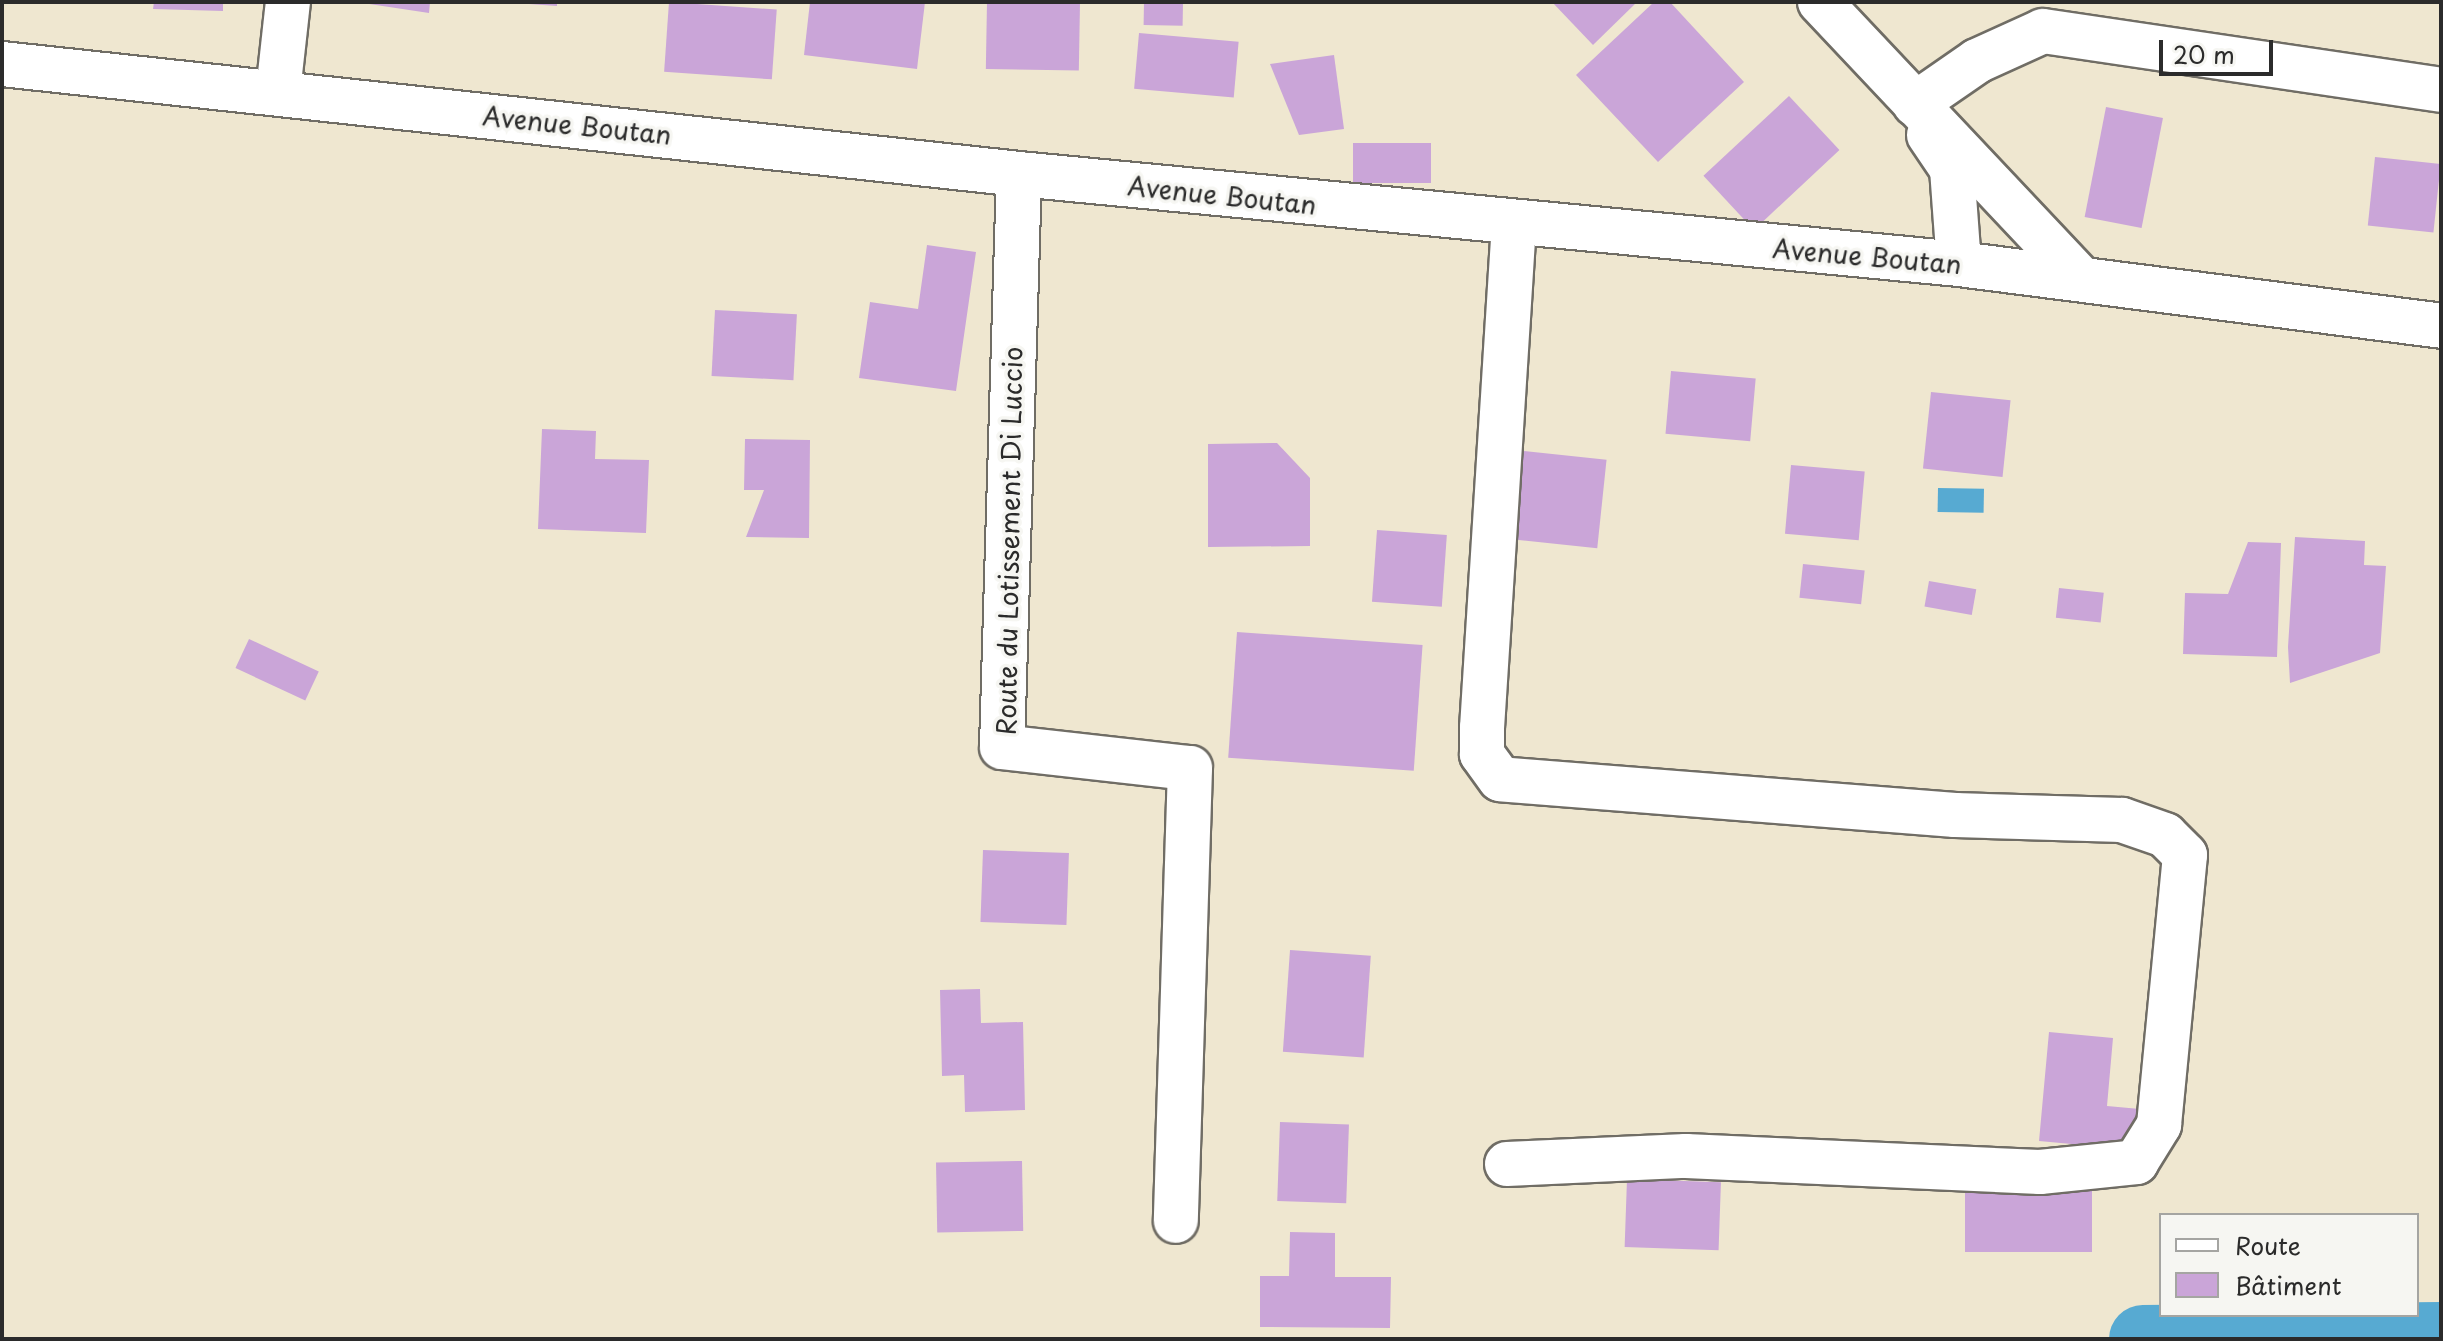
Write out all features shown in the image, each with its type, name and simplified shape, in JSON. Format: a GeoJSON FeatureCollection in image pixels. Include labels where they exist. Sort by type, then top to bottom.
{"type":"FeatureCollection","features":[{"type":"Feature","properties":{"kind":"street"},"geometry":{"type":"LineString","coordinates":[[278,92],[288,2]]}},
{"type":"Feature","properties":{"kind":"street"},"geometry":{"type":"LineString","coordinates":[[1820,2],[2081,279]]}},
{"type":"Feature","properties":{"kind":"street"},"geometry":{"type":"LineString","coordinates":[[1908,97],[2043,31],[2441,90]]}},
{"type":"Feature","properties":{"kind":"street","name":"Avenue Boutan"},"geometry":{"type":"LineString","coordinates":[[2,64],[1019,174],[1514,224],[1959,264],[2441,326]]}},
{"type":"Feature","properties":{"kind":"street"},"geometry":{"type":"LineString","coordinates":[[1908,97],[1952,169],[1959,264]]}},
{"type":"Feature","properties":{"kind":"street","name":"Route du Lotissement Di Luccio"},"geometry":{"type":"LineString","coordinates":[[1019,174],[1002,747],[1190,768],[1176,1221]]}},
{"type":"Feature","properties":{"kind":"street"},"geometry":{"type":"LineString","coordinates":[[1507,1164],[1686,1156],[2040,1172],[2136,1162],[2159,1125],[2185,855],[2165,835],[2122,820],[1955,815],[1500,779],[1482,754],[1482,728],[1514,224]]}},
{"type":"Feature","properties":{"kind":"water"},"geometry":{"type":"Polygon","coordinates":[[[1938,488],[1984,489],[1984,513],[1938,512],[1938,488]]]}},
{"type":"Feature","properties":{"kind":"building"},"geometry":{"type":"Polygon","coordinates":[[[154,2],[223,2],[223,11],[153,9],[154,2]]]}},
{"type":"Feature","properties":{"kind":"building"},"geometry":{"type":"Polygon","coordinates":[[[356,2],[430,2],[429,13],[356,2]]]}},
{"type":"Feature","properties":{"kind":"building"},"geometry":{"type":"Polygon","coordinates":[[[557,2],[557,6],[529,4],[557,2]]]}},
{"type":"Feature","properties":{"kind":"building"},"geometry":{"type":"Polygon","coordinates":[[[669,2],[777,10],[772,79],[664,72],[669,2]]]}},
{"type":"Feature","properties":{"kind":"building"},"geometry":{"type":"Polygon","coordinates":[[[810,2],[925,2],[917,69],[804,55],[810,2]]]}},
{"type":"Feature","properties":{"kind":"building"},"geometry":{"type":"Polygon","coordinates":[[[987,2],[1080,4],[1079,71],[986,69],[987,2]]]}},
{"type":"Feature","properties":{"kind":"building"},"geometry":{"type":"Polygon","coordinates":[[[1144,2],[1183,3],[1183,26],[1144,25],[1144,2]]]}},
{"type":"Feature","properties":{"kind":"building"},"geometry":{"type":"Polygon","coordinates":[[[1552,2],[1637,2],[1593,45],[1552,2]]]}},
{"type":"Feature","properties":{"kind":"building"},"geometry":{"type":"Polygon","coordinates":[[[1654,2],[1670,2],[1744,82],[1658,162],[1576,75],[1654,2]]]}},
{"type":"Feature","properties":{"kind":"building"},"geometry":{"type":"Polygon","coordinates":[[[1139,33],[1239,42],[1234,98],[1134,89],[1139,33]]]}},
{"type":"Feature","properties":{"kind":"building"},"geometry":{"type":"Polygon","coordinates":[[[1334,55],[1344,129],[1299,135],[1270,64],[1334,55]]]}},
{"type":"Feature","properties":{"kind":"building"},"geometry":{"type":"Polygon","coordinates":[[[1789,96],[1839,150],[1754,230],[1703,176],[1789,96]]]}},
{"type":"Feature","properties":{"kind":"building"},"geometry":{"type":"Polygon","coordinates":[[[2106,107],[2163,118],[2142,228],[2085,217],[2106,107]]]}},
{"type":"Feature","properties":{"kind":"building"},"geometry":{"type":"Polygon","coordinates":[[[1353,143],[1431,143],[1431,183],[1353,183],[1353,143]]]}},
{"type":"Feature","properties":{"kind":"building"},"geometry":{"type":"Polygon","coordinates":[[[2375,157],[2441,164],[2433,233],[2368,226],[2375,157]]]}},
{"type":"Feature","properties":{"kind":"building"},"geometry":{"type":"Polygon","coordinates":[[[927,245],[976,252],[956,391],[859,378],[870,302],[918,309],[927,245]]]}},
{"type":"Feature","properties":{"kind":"building"},"geometry":{"type":"Polygon","coordinates":[[[715,310],[797,314],[793,380],[712,376],[715,310]]]}},
{"type":"Feature","properties":{"kind":"building"},"geometry":{"type":"Polygon","coordinates":[[[1671,371],[1756,378],[1750,441],[1666,434],[1671,371]]]}},
{"type":"Feature","properties":{"kind":"building"},"geometry":{"type":"Polygon","coordinates":[[[1931,392],[2011,400],[2003,477],[1923,469],[1931,392]]]}},
{"type":"Feature","properties":{"kind":"building"},"geometry":{"type":"Polygon","coordinates":[[[542,429],[596,431],[595,459],[649,460],[646,533],[538,529],[542,429]]]}},
{"type":"Feature","properties":{"kind":"building"},"geometry":{"type":"Polygon","coordinates":[[[745,439],[810,440],[809,538],[746,537],[764,490],[744,490],[745,439]]]}},
{"type":"Feature","properties":{"kind":"building"},"geometry":{"type":"Polygon","coordinates":[[[1277,443],[1310,478],[1310,546],[1208,547],[1208,444],[1277,443]]]}},
{"type":"Feature","properties":{"kind":"building"},"geometry":{"type":"Polygon","coordinates":[[[1523,451],[1607,460],[1597,548],[1514,540],[1523,451]]]}},
{"type":"Feature","properties":{"kind":"building"},"geometry":{"type":"Polygon","coordinates":[[[1791,465],[1865,471],[1859,540],[1785,534],[1791,465]]]}},
{"type":"Feature","properties":{"kind":"building"},"geometry":{"type":"Polygon","coordinates":[[[1377,530],[1447,535],[1442,607],[1372,602],[1377,530]]]}},
{"type":"Feature","properties":{"kind":"building"},"geometry":{"type":"Polygon","coordinates":[[[2295,537],[2365,541],[2364,565],[2386,566],[2380,653],[2290,683],[2288,647],[2295,537]]]}},
{"type":"Feature","properties":{"kind":"building"},"geometry":{"type":"Polygon","coordinates":[[[2248,542],[2281,543],[2277,657],[2183,654],[2185,593],[2228,594],[2248,542]]]}},
{"type":"Feature","properties":{"kind":"building"},"geometry":{"type":"Polygon","coordinates":[[[1803,564],[1865,570],[1861,604],[1799,598],[1803,564]]]}},
{"type":"Feature","properties":{"kind":"building"},"geometry":{"type":"Polygon","coordinates":[[[1929,581],[1976,589],[1972,615],[1924,607],[1929,581]]]}},
{"type":"Feature","properties":{"kind":"building"},"geometry":{"type":"Polygon","coordinates":[[[2059,588],[2104,593],[2101,623],[2056,618],[2059,588]]]}},
{"type":"Feature","properties":{"kind":"building"},"geometry":{"type":"Polygon","coordinates":[[[1237,632],[1423,645],[1414,771],[1228,758],[1237,632]]]}},
{"type":"Feature","properties":{"kind":"building"},"geometry":{"type":"Polygon","coordinates":[[[249,639],[319,672],[305,701],[235,668],[249,639]]]}},
{"type":"Feature","properties":{"kind":"building"},"geometry":{"type":"Polygon","coordinates":[[[983,850],[1069,853],[1066,925],[980,922],[983,850]]]}},
{"type":"Feature","properties":{"kind":"building"},"geometry":{"type":"Polygon","coordinates":[[[1290,950],[1371,956],[1364,1057],[1283,1052],[1290,950]]]}},
{"type":"Feature","properties":{"kind":"building"},"geometry":{"type":"Polygon","coordinates":[[[980,989],[981,1023],[1023,1022],[1025,1110],[965,1112],[964,1075],[942,1076],[940,990],[980,989]]]}},
{"type":"Feature","properties":{"kind":"building"},"geometry":{"type":"Polygon","coordinates":[[[2049,1032],[2113,1038],[2107,1106],[2140,1109],[2137,1150],[2039,1141],[2049,1032]]]}},
{"type":"Feature","properties":{"kind":"building"},"geometry":{"type":"Polygon","coordinates":[[[1280,1122],[1349,1124],[1346,1203],[1277,1201],[1280,1122]]]}},
{"type":"Feature","properties":{"kind":"building"},"geometry":{"type":"Polygon","coordinates":[[[1022,1161],[1023,1231],[937,1232],[936,1163],[1022,1161]]]}},
{"type":"Feature","properties":{"kind":"building"},"geometry":{"type":"Polygon","coordinates":[[[1627,1179],[1721,1182],[1719,1250],[1625,1247],[1627,1179]]]}},
{"type":"Feature","properties":{"kind":"building"},"geometry":{"type":"Polygon","coordinates":[[[1965,1190],[2092,1190],[2092,1252],[1965,1252],[1965,1190]]]}},
{"type":"Feature","properties":{"kind":"building"},"geometry":{"type":"Polygon","coordinates":[[[1290,1232],[1335,1233],[1335,1277],[1391,1277],[1390,1328],[1260,1327],[1260,1276],[1289,1276],[1290,1232]]]}},
{"type":"Feature","properties":{"kind":"waterway"},"geometry":{"type":"LineString","coordinates":[[2143,1339],[2441,1336]]}}]}
